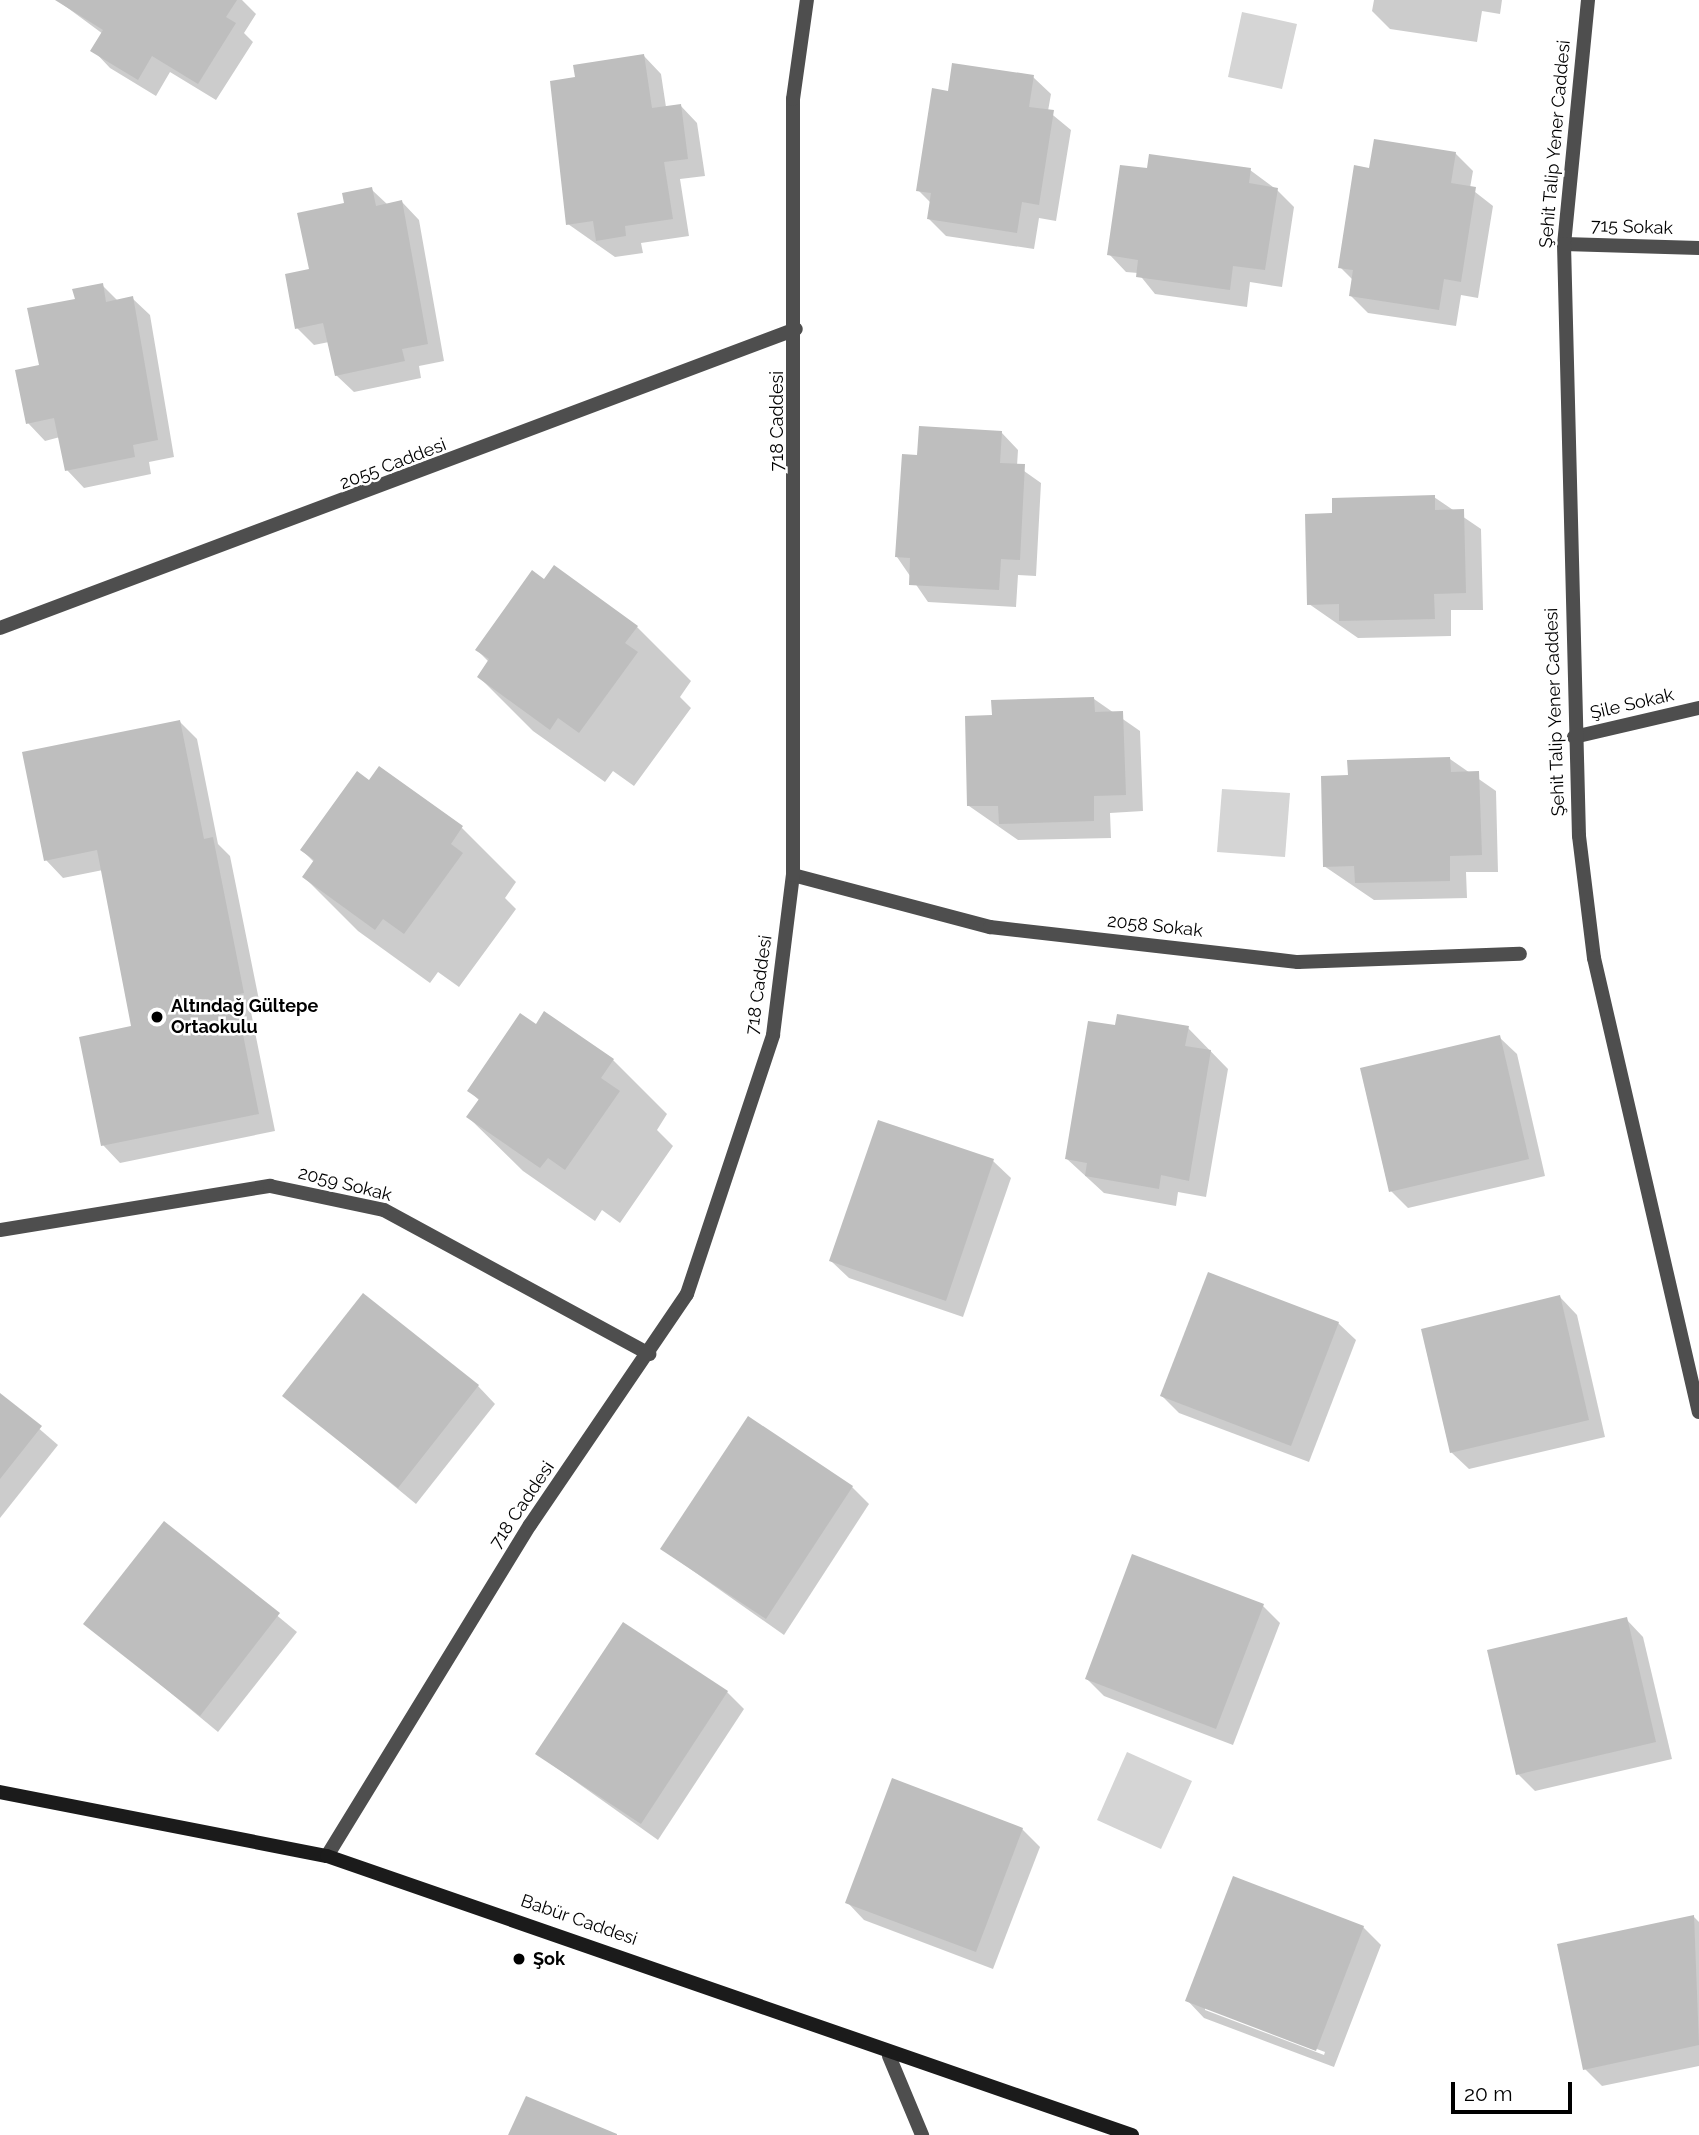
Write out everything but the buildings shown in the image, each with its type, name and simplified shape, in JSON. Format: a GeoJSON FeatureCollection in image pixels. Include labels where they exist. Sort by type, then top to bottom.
{"type":"FeatureCollection","features":[{"type":"Feature","properties":{"kind":"main road","name":"Babür Caddesi"},"geometry":{"type":"LineString","coordinates":[[0,1791],[327,1856],[526,1920],[889,2056],[1132,2135]]}},
{"type":"Feature","properties":{"kind":"street","name":"718 Caddesi"},"geometry":{"type":"LineString","coordinates":[[327,1856],[530,1525],[649,1354],[687,1294],[731,1176],[773,1035],[793,875],[796,329],[793,99],[807,0]]}},
{"type":"Feature","properties":{"kind":"street","name":"Şehit Talip Yener Caddesi"},"geometry":{"type":"LineString","coordinates":[[1588,0],[1564,244],[1574,737],[1594,958],[1699,1412]]}},
{"type":"Feature","properties":{"kind":"street","name":"715 Sokak"},"geometry":{"type":"LineString","coordinates":[[1564,244],[1699,248]]}},
{"type":"Feature","properties":{"kind":"street","name":"2055 Caddesi"},"geometry":{"type":"LineString","coordinates":[[0,628],[796,329]]}},
{"type":"Feature","properties":{"kind":"street","name":"Şile Sokak"},"geometry":{"type":"LineString","coordinates":[[1574,737],[1699,708]]}},
{"type":"Feature","properties":{"kind":"street","name":"2058 Sokak"},"geometry":{"type":"LineString","coordinates":[[793,875],[990,927],[1298,962],[1520,954]]}},
{"type":"Feature","properties":{"kind":"street","name":"2059 Sokak"},"geometry":{"type":"LineString","coordinates":[[0,1230],[270,1186],[384,1210],[649,1354]]}},
{"type":"Feature","properties":{"kind":"street"},"geometry":{"type":"LineString","coordinates":[[889,2056],[922,2135]]}},
{"type":"Feature","properties":{"kind":"shaded area"},"geometry":{"type":"Polygon","coordinates":[[[1242,12],[1297,24],[1282,89],[1228,77],[1242,12]]]}},
{"type":"Feature","properties":{"kind":"shaded area"},"geometry":{"type":"Polygon","coordinates":[[[1222,789],[1290,793],[1285,857],[1217,852],[1222,789]]]}},
{"type":"Feature","properties":{"kind":"shaded area"},"geometry":{"type":"Polygon","coordinates":[[[1127,1752],[1192,1781],[1161,1849],[1097,1820],[1127,1752]]]}},
{"type":"Feature","properties":{"kind":"place","name":"Altındağ Gültepe Ortaokulu"},"geometry":{"type":"Point","coordinates":[157,1017]}},
{"type":"Feature","properties":{"kind":"place","name":"Şok"},"geometry":{"type":"Point","coordinates":[519,1959]}}]}
